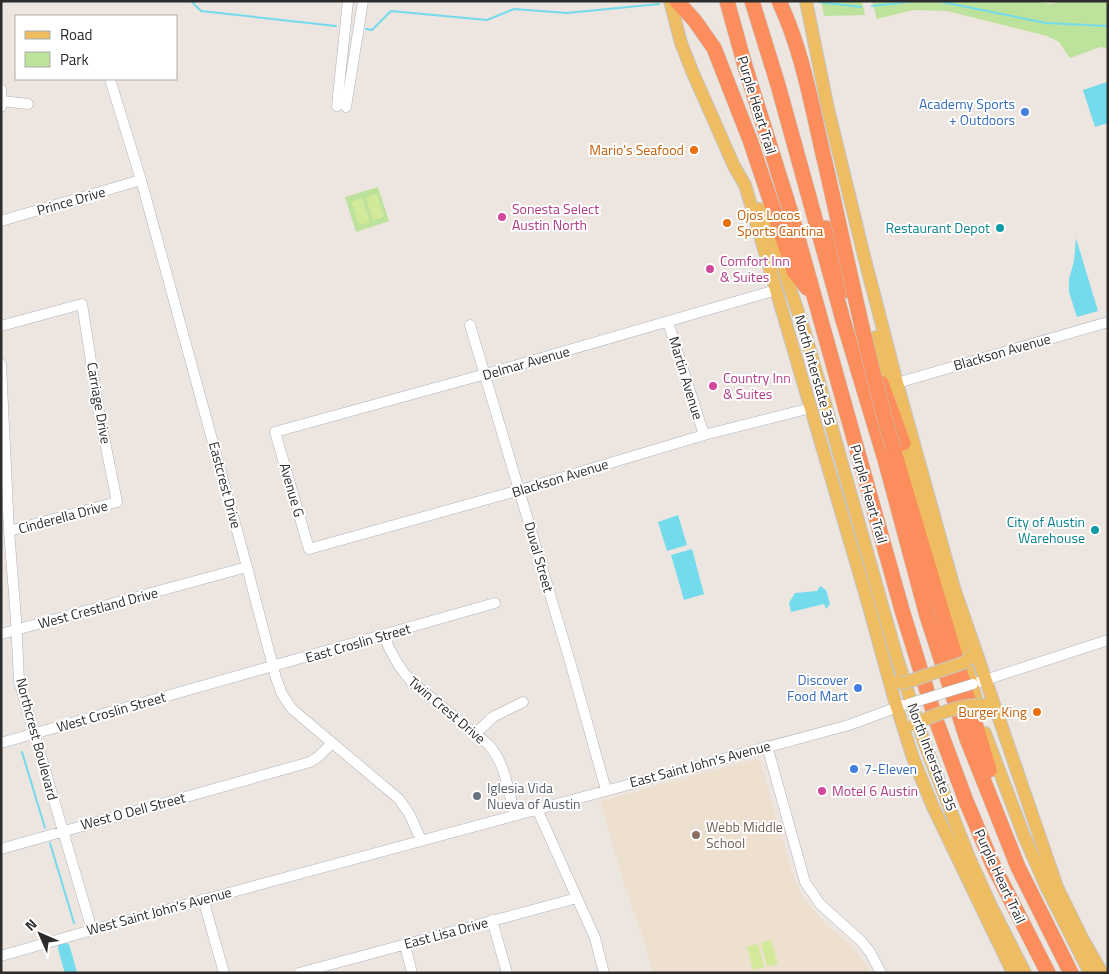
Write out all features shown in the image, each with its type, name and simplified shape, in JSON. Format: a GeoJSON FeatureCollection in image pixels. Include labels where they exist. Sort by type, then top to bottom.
{"type":"FeatureCollection","features":[{"type":"Feature","properties":{"kind":"highway"},"geometry":{"type":"LineString","coordinates":[[677,1],[706,34],[714,48],[750,140],[794,271],[813,298]]}},
{"type":"Feature","properties":{"kind":"highway","name":"Purple Heart Trail"},"geometry":{"type":"LineString","coordinates":[[727,1],[744,66],[790,210],[813,298],[902,610],[936,720],[963,793],[993,865],[1048,973]]}},
{"type":"Feature","properties":{"kind":"highway","name":"Purple Heart Trail"},"geometry":{"type":"LineString","coordinates":[[752,1],[886,463],[927,616],[967,738],[1018,867],[1071,973]]}},
{"type":"Feature","properties":{"kind":"highway"},"geometry":{"type":"LineString","coordinates":[[779,1],[799,50],[880,402],[898,446],[974,723],[998,798],[1002,830]]}},
{"type":"Feature","properties":{"kind":"highway"},"geometry":{"type":"LineString","coordinates":[[796,157],[823,218],[865,337]]}},
{"type":"Feature","properties":{"kind":"main road","name":"North Interstate 35"},"geometry":{"type":"LineString","coordinates":[[670,1],[681,43],[692,71],[737,172],[745,185],[868,603],[887,675],[902,706],[907,737],[913,758],[933,807],[1014,973]]}},
{"type":"Feature","properties":{"kind":"main road"},"geometry":{"type":"LineString","coordinates":[[806,1],[828,110],[847,190],[897,383],[972,653],[987,680],[1057,887],[1083,940],[1102,973]]}},
{"type":"Feature","properties":{"kind":"main road"},"geometry":{"type":"LineString","coordinates":[[745,185],[759,207],[792,288],[897,658],[925,745],[968,855],[990,904],[1025,973]]}},
{"type":"Feature","properties":{"kind":"main road"},"geometry":{"type":"LineString","coordinates":[[847,190],[854,244],[882,364],[898,446],[987,740],[1024,836],[1046,886],[1090,973]]}},
{"type":"Feature","properties":{"kind":"main road"},"geometry":{"type":"LineString","coordinates":[[887,675],[898,682],[904,683],[963,663],[972,653]]}},
{"type":"Feature","properties":{"kind":"main road"},"geometry":{"type":"LineString","coordinates":[[907,737],[914,725],[950,711],[976,704],[985,705],[998,714]]}},
{"type":"Feature","properties":{"kind":"street"},"geometry":{"type":"LineString","coordinates":[[348,1],[342,106],[363,1]]}},
{"type":"Feature","properties":{"kind":"street","name":"Eastcrest Drive"},"geometry":{"type":"LineString","coordinates":[[110,80],[141,180],[276,678],[288,705],[399,799],[410,815],[421,840]]}},
{"type":"Feature","properties":{"kind":"street"},"geometry":{"type":"LineString","coordinates":[[1,89],[2,104],[28,104]]}},
{"type":"Feature","properties":{"kind":"street","name":"Prince Drive"},"geometry":{"type":"LineString","coordinates":[[1,221],[141,180]]}},
{"type":"Feature","properties":{"kind":"street","name":"Delmar Avenue"},"geometry":{"type":"LineString","coordinates":[[275,432],[776,290]]}},
{"type":"Feature","properties":{"kind":"street","name":"Carriage Drive"},"geometry":{"type":"LineString","coordinates":[[1,326],[82,304],[99,412],[117,502]]}},
{"type":"Feature","properties":{"kind":"street","name":"Martin Avenue"},"geometry":{"type":"LineString","coordinates":[[668,322],[704,435]]}},
{"type":"Feature","properties":{"kind":"street","name":"Blackson Avenue"},"geometry":{"type":"LineString","coordinates":[[897,383],[1108,322]]}},
{"type":"Feature","properties":{"kind":"street","name":"Duval Street"},"geometry":{"type":"LineString","coordinates":[[470,325],[520,490],[606,790]]}},
{"type":"Feature","properties":{"kind":"street","name":"Northcrest Boulevard"},"geometry":{"type":"LineString","coordinates":[[1,364],[9,532],[19,681],[92,930]]}},
{"type":"Feature","properties":{"kind":"street","name":"Blackson Avenue"},"geometry":{"type":"LineString","coordinates":[[309,549],[520,490],[704,435],[810,408]]}},
{"type":"Feature","properties":{"kind":"street","name":"Avenue G"},"geometry":{"type":"LineString","coordinates":[[275,432],[309,549]]}},
{"type":"Feature","properties":{"kind":"street","name":"Cinderella Drive"},"geometry":{"type":"LineString","coordinates":[[9,532],[117,502]]}},
{"type":"Feature","properties":{"kind":"street","name":"West Crestland Drive"},"geometry":{"type":"LineString","coordinates":[[1,634],[247,567]]}},
{"type":"Feature","properties":{"kind":"street","name":"East Croslin Street"},"geometry":{"type":"LineString","coordinates":[[220,682],[495,603]]}},
{"type":"Feature","properties":{"kind":"street","name":"Twin Crest Drive"},"geometry":{"type":"LineString","coordinates":[[384,636],[391,655],[411,681],[489,745],[503,769],[514,815]]}},
{"type":"Feature","properties":{"kind":"street","name":"East Saint John's Avenue"},"geometry":{"type":"LineString","coordinates":[[288,876],[849,725],[902,706],[1108,640]]}},
{"type":"Feature","properties":{"kind":"street","name":"West Croslin Street"},"geometry":{"type":"LineString","coordinates":[[1,743],[220,682]]}},
{"type":"Feature","properties":{"kind":"street"},"geometry":{"type":"LineString","coordinates":[[475,734],[493,717],[523,702]]}},
{"type":"Feature","properties":{"kind":"street","name":"West O Dell Street"},"geometry":{"type":"LineString","coordinates":[[1,848],[310,762],[318,758],[332,743]]}},
{"type":"Feature","properties":{"kind":"street"},"geometry":{"type":"LineString","coordinates":[[767,746],[805,882],[820,905],[860,940],[870,952],[881,973]]}},
{"type":"Feature","properties":{"kind":"street"},"geometry":{"type":"LineString","coordinates":[[536,809],[595,938],[604,973]]}},
{"type":"Feature","properties":{"kind":"street","name":"West Saint John's Avenue"},"geometry":{"type":"LineString","coordinates":[[1,956],[288,876]]}},
{"type":"Feature","properties":{"kind":"street","name":"East Lisa Drive"},"geometry":{"type":"LineString","coordinates":[[299,973],[317,971],[405,944],[577,898]]}},
{"type":"Feature","properties":{"kind":"street"},"geometry":{"type":"LineString","coordinates":[[203,899],[224,973]]}},
{"type":"Feature","properties":{"kind":"street"},"geometry":{"type":"LineString","coordinates":[[492,920],[506,973]]}},
{"type":"Feature","properties":{"kind":"street"},"geometry":{"type":"LineString","coordinates":[[405,944],[412,973]]}},
{"type":"Feature","properties":{"kind":"shaded area","name":"Webb Middle School"},"geometry":{"type":"Polygon","coordinates":[[[759,758],[791,869],[800,892],[824,923],[851,945],[869,968],[870,973],[653,973],[600,801],[759,758]]]}},
{"type":"Feature","properties":{"kind":"green space"},"geometry":{"type":"Polygon","coordinates":[[[821,1],[862,1],[865,15],[824,16],[821,1]]]}},
{"type":"Feature","properties":{"kind":"green space"},"geometry":{"type":"Polygon","coordinates":[[[872,1],[1031,1],[1051,4],[1061,1],[1107,1],[1108,48],[1100,47],[1070,58],[1059,42],[1047,36],[947,11],[913,10],[877,19],[872,1]]]}},
{"type":"Feature","properties":{"kind":"green space"},"geometry":{"type":"Polygon","coordinates":[[[378,187],[389,221],[356,232],[345,197],[378,187]]]}},
{"type":"Feature","properties":{"kind":"green space"},"geometry":{"type":"Polygon","coordinates":[[[377,194],[384,217],[373,221],[366,197],[377,194]]]}},
{"type":"Feature","properties":{"kind":"green space"},"geometry":{"type":"Polygon","coordinates":[[[362,198],[370,222],[359,225],[351,202],[362,198]]]}},
{"type":"Feature","properties":{"kind":"green space"},"geometry":{"type":"Polygon","coordinates":[[[771,940],[778,964],[767,966],[761,943],[771,940]]]}},
{"type":"Feature","properties":{"kind":"green space"},"geometry":{"type":"Polygon","coordinates":[[[758,944],[764,967],[753,970],[747,946],[758,944]]]}},
{"type":"Feature","properties":{"kind":"water"},"geometry":{"type":"Polygon","coordinates":[[[1107,82],[1108,123],[1095,127],[1083,90],[1107,82]]]}},
{"type":"Feature","properties":{"kind":"water"},"geometry":{"type":"Polygon","coordinates":[[[1076,238],[1098,311],[1077,317],[1069,292],[1069,279],[1074,261],[1076,238]]]}},
{"type":"Feature","properties":{"kind":"water"},"geometry":{"type":"Polygon","coordinates":[[[678,515],[687,545],[667,551],[658,522],[678,515]]]}},
{"type":"Feature","properties":{"kind":"water"},"geometry":{"type":"Polygon","coordinates":[[[692,549],[704,594],[684,600],[671,555],[692,549]]]}},
{"type":"Feature","properties":{"kind":"water"},"geometry":{"type":"Polygon","coordinates":[[[820,586],[826,590],[830,604],[826,609],[824,604],[791,612],[789,603],[795,593],[817,591],[820,586]]]}},
{"type":"Feature","properties":{"kind":"waterway"},"geometry":{"type":"LineString","coordinates":[[191,1],[201,11],[336,26]]}},
{"type":"Feature","properties":{"kind":"waterway"},"geometry":{"type":"LineString","coordinates":[[872,6],[915,1]]}},
{"type":"Feature","properties":{"kind":"waterway"},"geometry":{"type":"LineString","coordinates":[[937,1],[1046,23],[1108,26]]}},
{"type":"Feature","properties":{"kind":"waterway"},"geometry":{"type":"LineString","coordinates":[[819,2],[861,7]]}},
{"type":"Feature","properties":{"kind":"waterway"},"geometry":{"type":"LineString","coordinates":[[366,29],[372,30],[391,11],[487,20],[514,9],[567,13],[659,4]]}},
{"type":"Feature","properties":{"kind":"waterway"},"geometry":{"type":"LineString","coordinates":[[22,752],[45,828]]}},
{"type":"Feature","properties":{"kind":"waterway"},"geometry":{"type":"LineString","coordinates":[[50,843],[74,923]]}},
{"type":"Feature","properties":{"kind":"waterway"},"geometry":{"type":"LineString","coordinates":[[64,948],[71,973]]}},
{"type":"Feature","properties":{"kind":"place","name":"Academy Sports + Outdoors"},"geometry":{"type":"Point","coordinates":[1025,112]}},
{"type":"Feature","properties":{"kind":"place","name":"Mario's Seafood"},"geometry":{"type":"Point","coordinates":[694,150]}},
{"type":"Feature","properties":{"kind":"place","name":"Sonesta Select Austin North"},"geometry":{"type":"Point","coordinates":[502,217]}},
{"type":"Feature","properties":{"kind":"place","name":"Ojos Locos Sports Cantina"},"geometry":{"type":"Point","coordinates":[727,223]}},
{"type":"Feature","properties":{"kind":"place","name":"Restaurant Depot"},"geometry":{"type":"Point","coordinates":[1000,228]}},
{"type":"Feature","properties":{"kind":"place","name":"Comfort Inn & Suites"},"geometry":{"type":"Point","coordinates":[710,269]}},
{"type":"Feature","properties":{"kind":"place","name":"Country Inn & Suites"},"geometry":{"type":"Point","coordinates":[713,386]}},
{"type":"Feature","properties":{"kind":"place","name":"City of Austin Warehouse"},"geometry":{"type":"Point","coordinates":[1095,530]}},
{"type":"Feature","properties":{"kind":"place","name":"Discover Food Mart"},"geometry":{"type":"Point","coordinates":[858,688]}},
{"type":"Feature","properties":{"kind":"place","name":"Burger King"},"geometry":{"type":"Point","coordinates":[1037,712]}},
{"type":"Feature","properties":{"kind":"place","name":"7-Eleven"},"geometry":{"type":"Point","coordinates":[854,769]}},
{"type":"Feature","properties":{"kind":"place","name":"Motel 6 Austin"},"geometry":{"type":"Point","coordinates":[822,791]}},
{"type":"Feature","properties":{"kind":"place","name":"Iglesia Vida Nueva of Austin"},"geometry":{"type":"Point","coordinates":[477,796]}},
{"type":"Feature","properties":{"kind":"place","name":"Webb Middle School"},"geometry":{"type":"Point","coordinates":[696,835]}}]}
